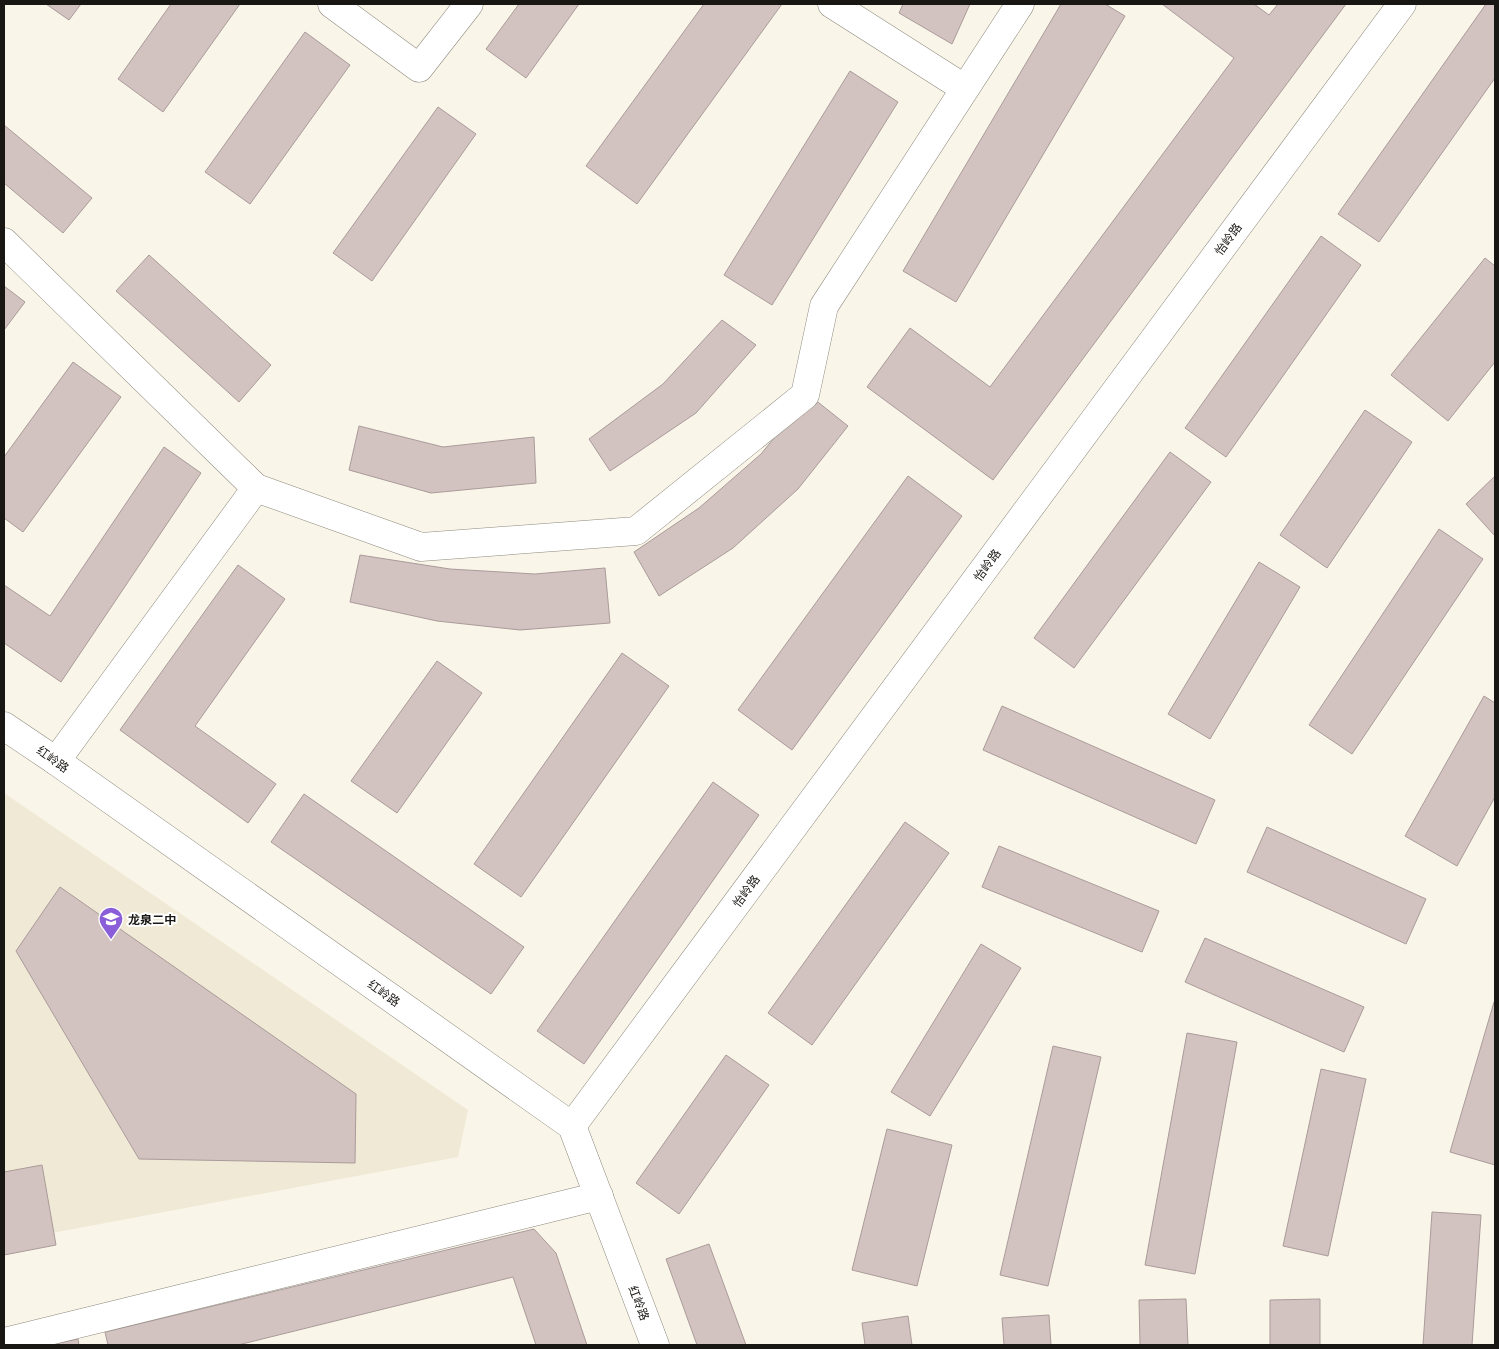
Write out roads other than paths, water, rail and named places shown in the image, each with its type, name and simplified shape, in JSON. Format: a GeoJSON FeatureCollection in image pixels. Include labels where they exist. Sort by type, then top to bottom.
{"type":"FeatureCollection","features":[{"type":"Feature","properties":{"kind":"street"},"geometry":{"type":"LineString","coordinates":[[332,4],[419,68],[468,4]]}},
{"type":"Feature","properties":{"kind":"street"},"geometry":{"type":"LineString","coordinates":[[832,4],[964,88]]}},
{"type":"Feature","properties":{"kind":"street"},"geometry":{"type":"LineString","coordinates":[[4,242],[256,488],[422,548],[636,531],[805,394],[824,306],[1020,4]]}},
{"type":"Feature","properties":{"kind":"street","name":"怡岭路"},"geometry":{"type":"LineString","coordinates":[[572,1126],[1402,4]]}},
{"type":"Feature","properties":{"kind":"street"},"geometry":{"type":"LineString","coordinates":[[56,761],[256,488]]}},
{"type":"Feature","properties":{"kind":"street","name":"红岭路"},"geometry":{"type":"LineString","coordinates":[[4,726],[572,1126],[655,1345]]}},
{"type":"Feature","properties":{"kind":"street"},"geometry":{"type":"LineString","coordinates":[[4,1342],[598,1196]]}},
{"type":"Feature","properties":{"kind":"place","name":"龙泉二中"},"geometry":{"type":"Point","coordinates":[111,940]}}]}
